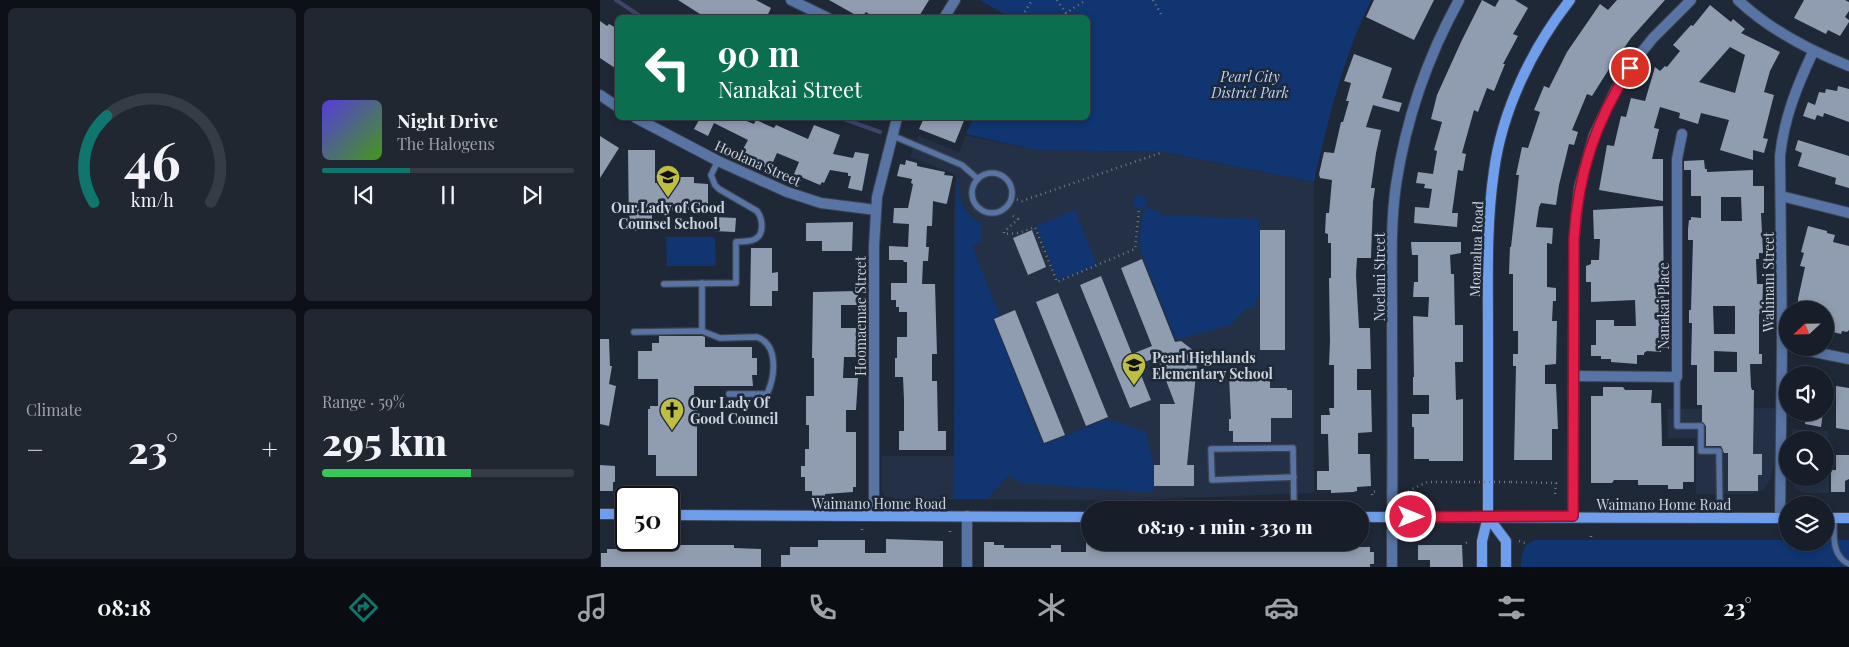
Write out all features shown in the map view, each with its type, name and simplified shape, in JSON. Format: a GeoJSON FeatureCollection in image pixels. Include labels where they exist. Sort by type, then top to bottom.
{"type":"FeatureCollection","features":[{"type":"Feature","properties":{"kind":"main road","name":"Moanalua Road"},"geometry":{"type":"LineString","coordinates":[[1482,567],[1482,541],[1488,516],[1488,221],[1494,171],[1506,122],[1524,75],[1551,27],[1570,0]]}},
{"type":"Feature","properties":{"kind":"main road"},"geometry":{"type":"LineString","coordinates":[[600,514],[615,514]]}},
{"type":"Feature","properties":{"kind":"main road","name":"Waimano Home Road"},"geometry":{"type":"LineString","coordinates":[[680,515],[1081,517]]}},
{"type":"Feature","properties":{"kind":"main road"},"geometry":{"type":"LineString","coordinates":[[1488,516],[1506,541],[1506,567]]}},
{"type":"Feature","properties":{"kind":"main road","name":"Waimano Home Road"},"geometry":{"type":"LineString","coordinates":[[1369,517],[1779,518]]}},
{"type":"Feature","properties":{"kind":"main road"},"geometry":{"type":"LineString","coordinates":[[1834,518],[1849,518]]}},
{"type":"Feature","properties":{"kind":"street"},"geometry":{"type":"LineString","coordinates":[[794,0],[822,15]]}},
{"type":"Feature","properties":{"kind":"street"},"geometry":{"type":"LineString","coordinates":[[946,15],[955,0]]}},
{"type":"Feature","properties":{"kind":"street","name":"Noelani Street"},"geometry":{"type":"LineString","coordinates":[[1392,567],[1392,274],[1396,186],[1409,122],[1420,86],[1434,50],[1460,0]]}},
{"type":"Feature","properties":{"kind":"street"},"geometry":{"type":"LineString","coordinates":[[1573,516],[1574,239],[1579,188],[1586,160],[1605,110],[1625,75],[1653,38],[1691,0]]}},
{"type":"Feature","properties":{"kind":"street"},"geometry":{"type":"LineString","coordinates":[[1738,0],[1770,26],[1813,52],[1849,66]]}},
{"type":"Feature","properties":{"kind":"street","name":"Wahinani Street"},"geometry":{"type":"LineString","coordinates":[[1784,301],[1780,156],[1791,101],[1813,52]]}},
{"type":"Feature","properties":{"kind":"street"},"geometry":{"type":"LineString","coordinates":[[600,95],[615,105]]}},
{"type":"Feature","properties":{"kind":"street","name":"Hoolana Street"},"geometry":{"type":"LineString","coordinates":[[640,120],[718,161],[787,192],[834,205],[876,210]]}},
{"type":"Feature","properties":{"kind":"street","name":"Hoomaemae Street"},"geometry":{"type":"LineString","coordinates":[[874,516],[874,256],[876,210],[891,135],[896,120]]}},
{"type":"Feature","properties":{"kind":"street","name":"Nanakai Place"},"geometry":{"type":"LineString","coordinates":[[1677,377],[1677,159],[1682,134]]}},
{"type":"Feature","properties":{"kind":"street"},"geometry":{"type":"LineString","coordinates":[[1781,196],[1849,213]]}},
{"type":"Feature","properties":{"kind":"street","name":"Wahinani Street"},"geometry":{"type":"LineString","coordinates":[[1784,496],[1785,356]]}},
{"type":"Feature","properties":{"kind":"street"},"geometry":{"type":"LineString","coordinates":[[1834,356],[1849,359]]}},
{"type":"Feature","properties":{"kind":"street"},"geometry":{"type":"LineString","coordinates":[[1574,376],[1677,377]]}},
{"type":"Feature","properties":{"kind":"street"},"geometry":{"type":"LineString","coordinates":[[967,516],[967,567]]}},
{"type":"Feature","properties":{"kind":"lane"},"geometry":{"type":"LineString","coordinates":[[891,135],[962,165],[978,179]]}},
{"type":"Feature","properties":{"kind":"lane"},"geometry":{"type":"LineString","coordinates":[[664,284],[736,283],[736,242],[752,241],[757,238],[762,224],[761,217],[757,211],[720,190],[715,185],[711,175],[718,161]]}},
{"type":"Feature","properties":{"kind":"lane"},"geometry":{"type":"LineString","coordinates":[[990,173],[1002,175],[1011,185],[1012,198],[1004,209],[992,213],[985,212],[973,197],[972,190],[978,179],[990,173]]}},
{"type":"Feature","properties":{"kind":"lane"},"geometry":{"type":"LineString","coordinates":[[702,283],[702,331]]}},
{"type":"Feature","properties":{"kind":"lane"},"geometry":{"type":"LineString","coordinates":[[634,332],[702,331],[720,338],[757,337],[763,339],[771,348],[772,382],[767,394],[729,394]]}},
{"type":"Feature","properties":{"kind":"lane"},"geometry":{"type":"LineString","coordinates":[[1677,377],[1677,426],[1701,426],[1701,451],[1719,451],[1720,518]]}},
{"type":"Feature","properties":{"kind":"lane"},"geometry":{"type":"LineString","coordinates":[[1294,477],[1212,480],[1211,449],[1293,448],[1294,477],[1294,501]]}},
{"type":"Feature","properties":{"kind":"lane"},"geometry":{"type":"LineString","coordinates":[[1834,541],[1842,560],[1849,564]]}},
{"type":"Feature","properties":{"kind":"path"},"geometry":{"type":"LineString","coordinates":[[1023,15],[1032,0]]}},
{"type":"Feature","properties":{"kind":"path"},"geometry":{"type":"LineString","coordinates":[[1057,0],[1066,13],[1086,0]]}},
{"type":"Feature","properties":{"kind":"path"},"geometry":{"type":"LineString","coordinates":[[1153,0],[1161,14]]}},
{"type":"Feature","properties":{"kind":"path"},"geometry":{"type":"LineString","coordinates":[[1012,198],[1022,201],[1163,152]]}},
{"type":"Feature","properties":{"kind":"path"},"geometry":{"type":"LineString","coordinates":[[1013,216],[1018,220],[1004,234],[1019,233],[1035,227],[1057,282],[1135,249],[1139,210]]}},
{"type":"Feature","properties":{"kind":"path"},"geometry":{"type":"LineString","coordinates":[[1408,491],[1427,482],[1556,482],[1555,494]]}},
{"type":"Feature","properties":{"kind":"path"},"geometry":{"type":"LineString","coordinates":[[1372,496],[1372,492],[1377,492]]}},
{"type":"Feature","properties":{"kind":"path"},"geometry":{"type":"LineString","coordinates":[[1519,541],[1525,543]]}},
{"type":"Feature","properties":{"kind":"shaded area","name":"Pearl Highlands Elementary School"},"geometry":{"type":"Polygon","coordinates":[[[966,135],[1035,150],[1163,152],[1314,182],[1314,493],[1136,500],[898,499],[884,496],[882,490],[882,456],[954,456],[954,210],[956,176],[910,157],[918,136],[959,152],[966,135]]]}},
{"type":"Feature","properties":{"kind":"shaded area"},"geometry":{"type":"Polygon","coordinates":[[[1775,408],[1775,462],[1770,479],[1763,490],[1752,494],[1696,494],[1696,438],[1668,438],[1667,409],[1775,408]]]}},
{"type":"Feature","properties":{"kind":"shaded area"},"geometry":{"type":"Polygon","coordinates":[[[1792,429],[1828,431],[1792,431],[1792,429]]]}},
{"type":"Feature","properties":{"kind":"shaded area"},"geometry":{"type":"Polygon","coordinates":[[[1793,486],[1829,486],[1829,493],[1804,493],[1793,486]]]}},
{"type":"Feature","properties":{"kind":"green space","name":"Pearl City District Park"},"geometry":{"type":"Polygon","coordinates":[[[980,0],[1371,0],[1344,66],[1314,182],[1163,152],[1035,150],[966,134],[972,120],[1090,120],[1090,15],[1006,15],[980,0]]]}},
{"type":"Feature","properties":{"kind":"green space"},"geometry":{"type":"Polygon","coordinates":[[[958,179],[964,208],[969,215],[981,223],[981,242],[972,246],[1000,316],[993,319],[1043,445],[1108,419],[1146,432],[1153,463],[1153,491],[1020,483],[1009,475],[987,499],[954,499],[955,211],[958,179]]]}},
{"type":"Feature","properties":{"kind":"green space"},"geometry":{"type":"Polygon","coordinates":[[[1137,195],[1143,195],[1147,202],[1143,209],[1137,209],[1133,205],[1133,199],[1137,195]]]}},
{"type":"Feature","properties":{"kind":"green space"},"geometry":{"type":"Polygon","coordinates":[[[1149,207],[1164,215],[1259,219],[1259,298],[1256,299],[1256,307],[1248,307],[1230,325],[1176,340],[1139,247],[1142,213],[1149,207]]]}},
{"type":"Feature","properties":{"kind":"green space"},"geometry":{"type":"Polygon","coordinates":[[[1075,210],[1097,265],[1058,280],[1036,226],[1075,210]]]}},
{"type":"Feature","properties":{"kind":"green space"},"geometry":{"type":"Polygon","coordinates":[[[666,237],[715,237],[716,266],[667,266],[666,237]]]}},
{"type":"Feature","properties":{"kind":"green space"},"geometry":{"type":"Polygon","coordinates":[[[1779,540],[1779,551],[1834,551],[1834,540],[1849,540],[1849,567],[1521,567],[1523,550],[1532,541],[1779,540]]]}},
{"type":"Feature","properties":{"kind":"building"},"geometry":{"type":"Polygon","coordinates":[[[678,0],[756,0],[771,8],[768,15],[700,14],[678,0]]]}},
{"type":"Feature","properties":{"kind":"building"},"geometry":{"type":"Polygon","coordinates":[[[829,0],[929,0],[920,15],[870,15],[866,12],[864,15],[856,15],[829,0]]]}},
{"type":"Feature","properties":{"kind":"building"},"geometry":{"type":"Polygon","coordinates":[[[1374,0],[1434,0],[1414,40],[1366,17],[1374,0]]]}},
{"type":"Feature","properties":{"kind":"building"},"geometry":{"type":"Polygon","coordinates":[[[1482,0],[1495,7],[1499,0],[1515,0],[1528,8],[1513,34],[1518,36],[1503,64],[1505,64],[1494,91],[1487,88],[1478,112],[1474,110],[1462,153],[1466,154],[1463,171],[1458,170],[1452,213],[1458,213],[1457,227],[1414,223],[1415,207],[1429,208],[1432,189],[1424,188],[1425,184],[1416,183],[1418,172],[1433,174],[1437,151],[1434,150],[1442,122],[1431,119],[1437,95],[1482,0]]]}},
{"type":"Feature","properties":{"kind":"building"},"geometry":{"type":"Polygon","coordinates":[[[1617,0],[1665,0],[1621,50],[1592,96],[1587,94],[1572,130],[1578,132],[1574,145],[1569,144],[1556,205],[1541,203],[1539,207],[1536,227],[1553,228],[1552,244],[1547,243],[1547,287],[1556,288],[1556,301],[1553,301],[1552,321],[1557,321],[1556,364],[1545,365],[1545,384],[1556,384],[1558,429],[1552,429],[1552,460],[1514,460],[1516,366],[1513,366],[1513,354],[1518,354],[1518,331],[1513,331],[1513,274],[1509,274],[1510,247],[1519,175],[1516,175],[1522,147],[1528,148],[1540,112],[1534,110],[1544,86],[1549,88],[1567,52],[1600,4],[1608,10],[1617,0]]]}},
{"type":"Feature","properties":{"kind":"building"},"geometry":{"type":"Polygon","coordinates":[[[1804,0],[1845,0],[1849,2],[1849,11],[1845,17],[1849,22],[1840,36],[1828,30],[1826,34],[1794,18],[1804,0]]]}},
{"type":"Feature","properties":{"kind":"building"},"geometry":{"type":"Polygon","coordinates":[[[1710,5],[1731,22],[1733,19],[1745,29],[1741,33],[1780,52],[1770,71],[1764,92],[1774,95],[1763,138],[1768,139],[1764,153],[1753,150],[1753,160],[1720,150],[1729,120],[1701,113],[1698,124],[1679,118],[1680,113],[1660,107],[1654,128],[1659,129],[1652,159],[1663,159],[1663,201],[1599,190],[1607,145],[1614,146],[1621,116],[1626,117],[1631,98],[1645,101],[1655,67],[1660,71],[1665,66],[1667,67],[1680,51],[1673,45],[1691,25],[1693,26],[1710,5]],[[1730,47],[1699,82],[1735,93],[1745,55],[1730,47]]]}},
{"type":"Feature","properties":{"kind":"building"},"geometry":{"type":"Polygon","coordinates":[[[600,21],[607,26],[609,24],[615,27],[615,68],[600,58],[600,21]]]}},
{"type":"Feature","properties":{"kind":"building"},"geometry":{"type":"Polygon","coordinates":[[[1354,54],[1392,68],[1382,98],[1402,103],[1399,112],[1373,105],[1366,127],[1381,130],[1371,188],[1375,188],[1371,258],[1357,258],[1356,275],[1359,328],[1370,328],[1371,369],[1357,369],[1357,390],[1371,390],[1372,432],[1358,433],[1358,454],[1370,454],[1371,486],[1357,487],[1357,491],[1353,492],[1331,493],[1331,490],[1317,490],[1317,471],[1329,471],[1328,434],[1321,434],[1321,415],[1330,415],[1329,408],[1334,408],[1334,365],[1329,365],[1331,243],[1328,243],[1328,234],[1325,233],[1326,213],[1329,213],[1332,180],[1320,178],[1319,174],[1324,152],[1334,153],[1341,122],[1343,122],[1349,101],[1346,101],[1351,83],[1344,81],[1354,54]]]}},
{"type":"Feature","properties":{"kind":"building"},"geometry":{"type":"Polygon","coordinates":[[[1838,86],[1849,89],[1849,122],[1824,113],[1823,117],[1817,115],[1815,120],[1803,116],[1808,102],[1815,105],[1819,92],[1825,93],[1826,89],[1837,91],[1838,86]]]}},
{"type":"Feature","properties":{"kind":"building"},"geometry":{"type":"Polygon","coordinates":[[[699,120],[744,120],[754,124],[756,120],[774,128],[776,125],[808,139],[814,125],[840,135],[833,154],[853,158],[855,152],[869,154],[862,191],[848,188],[851,176],[848,176],[848,173],[830,170],[824,183],[822,182],[820,185],[794,174],[799,162],[777,153],[770,169],[740,155],[748,140],[714,123],[708,136],[694,129],[699,120]]]}},
{"type":"Feature","properties":{"kind":"building"},"geometry":{"type":"Polygon","coordinates":[[[923,120],[964,120],[955,143],[919,129],[923,120]]]}},
{"type":"Feature","properties":{"kind":"building"},"geometry":{"type":"Polygon","coordinates":[[[600,136],[619,148],[600,178],[600,136]]]}},
{"type":"Feature","properties":{"kind":"building"},"geometry":{"type":"Polygon","coordinates":[[[1798,140],[1849,156],[1849,188],[1835,184],[1836,178],[1798,166],[1802,153],[1795,150],[1798,140]]]}},
{"type":"Feature","properties":{"kind":"building","name":"Our Lady of Good Counsel School"},"geometry":{"type":"Polygon","coordinates":[[[628,150],[655,150],[655,183],[679,183],[679,177],[694,177],[694,183],[708,184],[708,210],[652,210],[652,231],[629,231],[628,150]]]}},
{"type":"Feature","properties":{"kind":"building"},"geometry":{"type":"Polygon","coordinates":[[[906,160],[917,163],[917,166],[945,172],[944,175],[953,176],[947,203],[933,201],[932,226],[927,226],[926,247],[929,247],[928,261],[923,261],[922,284],[935,284],[937,354],[932,354],[932,381],[937,381],[938,431],[946,431],[946,450],[899,450],[899,431],[904,431],[903,377],[895,377],[895,358],[897,358],[897,337],[907,337],[907,312],[899,312],[899,307],[896,307],[896,300],[891,300],[891,283],[907,283],[907,262],[903,260],[889,260],[889,246],[908,247],[909,224],[893,223],[894,208],[908,208],[913,184],[911,183],[912,179],[897,176],[900,164],[905,165],[906,160]]]}},
{"type":"Feature","properties":{"kind":"building"},"geometry":{"type":"Polygon","coordinates":[[[1704,160],[1707,172],[1753,170],[1753,186],[1764,186],[1764,213],[1761,213],[1763,253],[1759,253],[1759,259],[1756,259],[1757,284],[1763,284],[1762,314],[1759,314],[1759,354],[1762,354],[1762,364],[1750,364],[1751,387],[1754,390],[1753,454],[1762,454],[1762,475],[1758,475],[1758,491],[1728,491],[1728,453],[1724,453],[1721,446],[1706,446],[1706,426],[1702,422],[1702,405],[1697,405],[1697,365],[1691,365],[1692,323],[1689,323],[1693,240],[1688,240],[1688,229],[1691,217],[1701,218],[1701,196],[1691,196],[1691,170],[1684,170],[1684,161],[1704,160]],[[1721,197],[1721,221],[1742,221],[1741,197],[1721,197]],[[1713,306],[1714,334],[1735,334],[1735,306],[1713,306]],[[1714,351],[1714,372],[1737,372],[1737,352],[1714,351]]]}},
{"type":"Feature","properties":{"kind":"building"},"geometry":{"type":"Polygon","coordinates":[[[1663,206],[1664,315],[1661,315],[1661,352],[1647,351],[1644,355],[1637,355],[1637,364],[1611,362],[1611,359],[1601,359],[1601,356],[1591,356],[1591,345],[1596,345],[1596,320],[1614,320],[1614,326],[1636,326],[1635,300],[1591,302],[1591,282],[1586,282],[1586,266],[1591,264],[1591,260],[1599,260],[1600,239],[1594,239],[1593,210],[1663,206]]]}},
{"type":"Feature","properties":{"kind":"building"},"geometry":{"type":"Polygon","coordinates":[[[714,217],[736,218],[735,232],[713,231],[714,217]]]}},
{"type":"Feature","properties":{"kind":"building"},"geometry":{"type":"Polygon","coordinates":[[[853,222],[852,251],[822,251],[822,241],[806,241],[806,223],[853,222]]]}},
{"type":"Feature","properties":{"kind":"building"},"geometry":{"type":"Polygon","coordinates":[[[1808,226],[1827,231],[1827,233],[1835,235],[1833,242],[1849,246],[1849,330],[1847,332],[1842,331],[1841,334],[1834,332],[1834,301],[1798,301],[1805,267],[1800,266],[1804,253],[1801,252],[1808,226]]]}},
{"type":"Feature","properties":{"kind":"building"},"geometry":{"type":"Polygon","coordinates":[[[1032,230],[1046,267],[1028,275],[1013,238],[1032,230]]]}},
{"type":"Feature","properties":{"kind":"building"},"geometry":{"type":"Polygon","coordinates":[[[1260,230],[1285,230],[1285,350],[1260,350],[1260,230]]]}},
{"type":"Feature","properties":{"kind":"building"},"geometry":{"type":"Polygon","coordinates":[[[1411,242],[1461,242],[1461,253],[1450,255],[1451,274],[1454,274],[1455,325],[1463,325],[1463,362],[1455,362],[1456,400],[1463,399],[1463,461],[1414,459],[1412,414],[1429,414],[1429,395],[1413,395],[1413,316],[1428,317],[1429,297],[1413,297],[1414,282],[1418,282],[1418,255],[1412,255],[1411,242]]]}},
{"type":"Feature","properties":{"kind":"building"},"geometry":{"type":"Polygon","coordinates":[[[751,248],[772,248],[772,273],[778,272],[778,291],[772,291],[772,306],[750,306],[751,248]]]}},
{"type":"Feature","properties":{"kind":"building"},"geometry":{"type":"Polygon","coordinates":[[[1142,259],[1175,342],[1181,341],[1198,354],[1187,465],[1194,465],[1194,486],[1154,486],[1154,465],[1160,465],[1160,404],[1175,404],[1157,357],[1137,365],[1151,400],[1130,408],[1080,285],[1101,276],[1132,354],[1152,346],[1121,268],[1142,259]]]}},
{"type":"Feature","properties":{"kind":"building"},"geometry":{"type":"Polygon","coordinates":[[[858,291],[858,305],[841,305],[841,328],[856,328],[856,357],[844,357],[843,378],[858,378],[856,410],[846,410],[846,432],[856,432],[856,487],[853,487],[853,492],[825,494],[825,497],[812,497],[812,491],[805,491],[805,477],[801,477],[801,466],[805,466],[805,449],[809,449],[809,425],[806,425],[806,396],[814,396],[814,358],[812,358],[813,292],[858,291]]]}},
{"type":"Feature","properties":{"kind":"building"},"geometry":{"type":"Polygon","coordinates":[[[1058,293],[1108,417],[1086,426],[1036,302],[1058,293]]]}},
{"type":"Feature","properties":{"kind":"building"},"geometry":{"type":"Polygon","coordinates":[[[1015,310],[1065,435],[1044,443],[994,319],[1015,310]]]}},
{"type":"Feature","properties":{"kind":"building"},"geometry":{"type":"Polygon","coordinates":[[[659,336],[702,336],[705,337],[705,347],[752,347],[752,358],[757,358],[757,375],[752,375],[753,386],[694,386],[694,406],[697,406],[697,476],[656,476],[656,455],[648,455],[648,409],[650,409],[650,406],[658,406],[658,379],[638,379],[638,351],[652,351],[652,343],[659,343],[659,336]]]}},
{"type":"Feature","properties":{"kind":"building"},"geometry":{"type":"Polygon","coordinates":[[[600,339],[609,339],[610,366],[612,366],[609,384],[616,386],[609,426],[600,424],[600,339]]]}},
{"type":"Feature","properties":{"kind":"building"},"geometry":{"type":"Polygon","coordinates":[[[1229,376],[1233,379],[1233,376],[1270,376],[1270,388],[1287,388],[1287,390],[1292,390],[1292,418],[1271,418],[1271,442],[1233,442],[1233,431],[1229,431],[1229,419],[1231,419],[1229,376]]]}},
{"type":"Feature","properties":{"kind":"building"},"geometry":{"type":"Polygon","coordinates":[[[1836,386],[1849,388],[1849,430],[1836,428],[1836,386]]]}},
{"type":"Feature","properties":{"kind":"building"},"geometry":{"type":"Polygon","coordinates":[[[1603,387],[1623,387],[1625,390],[1652,390],[1651,403],[1661,403],[1662,446],[1694,446],[1694,482],[1683,482],[1683,489],[1668,489],[1668,485],[1638,485],[1638,480],[1614,480],[1612,483],[1591,483],[1591,396],[1603,396],[1603,387]]]}},
{"type":"Feature","properties":{"kind":"building"},"geometry":{"type":"Polygon","coordinates":[[[1806,421],[1822,421],[1821,427],[1805,424],[1806,421]]]}},
{"type":"Feature","properties":{"kind":"building"},"geometry":{"type":"Polygon","coordinates":[[[1836,455],[1849,455],[1849,479],[1845,481],[1845,492],[1831,492],[1831,486],[1834,486],[1834,470],[1836,470],[1836,455]]]}},
{"type":"Feature","properties":{"kind":"building"},"geometry":{"type":"Polygon","coordinates":[[[600,465],[615,466],[613,491],[600,491],[600,465]]]}},
{"type":"Feature","properties":{"kind":"building"},"geometry":{"type":"Polygon","coordinates":[[[886,539],[943,541],[943,567],[781,567],[781,555],[790,555],[790,547],[818,547],[818,540],[865,540],[865,553],[886,553],[886,539]]]}},
{"type":"Feature","properties":{"kind":"building"},"geometry":{"type":"Polygon","coordinates":[[[984,542],[1004,545],[1004,548],[1051,548],[1051,545],[1061,545],[1061,552],[1369,551],[1370,547],[1370,552],[1374,552],[1374,564],[1370,564],[1370,567],[984,567],[984,542]]]}},
{"type":"Feature","properties":{"kind":"building"},"geometry":{"type":"Polygon","coordinates":[[[680,545],[734,545],[734,548],[761,549],[761,567],[601,567],[601,553],[607,553],[607,549],[615,549],[615,551],[680,551],[680,545]]]}},
{"type":"Feature","properties":{"kind":"building"},"geometry":{"type":"Polygon","coordinates":[[[1418,545],[1462,545],[1463,567],[1430,567],[1430,560],[1418,560],[1418,545]]]}},
{"type":"Feature","properties":{"kind":"waterway"},"geometry":{"type":"LineString","coordinates":[[616,0],[638,15]]}},
{"type":"Feature","properties":{"kind":"waterway"},"geometry":{"type":"LineString","coordinates":[[847,120],[880,132]]}},
{"type":"Feature","properties":{"kind":"place","name":"Our Lady of Good Counsel School"},"geometry":{"type":"Point","coordinates":[668,198]}},
{"type":"Feature","properties":{"kind":"place","name":"Pearl Highlands Elementary School"},"geometry":{"type":"Point","coordinates":[1134,386]}},
{"type":"Feature","properties":{"kind":"place","name":"Our Lady Of Good Council"},"geometry":{"type":"Point","coordinates":[672,431]}},
{"type":"Feature","properties":{"kind":"route"},"geometry":{"type":"LineString","coordinates":[[1411,517],[1573,516],[1574,239],[1579,188],[1594,135],[1616,89],[1630,68]]}}]}
